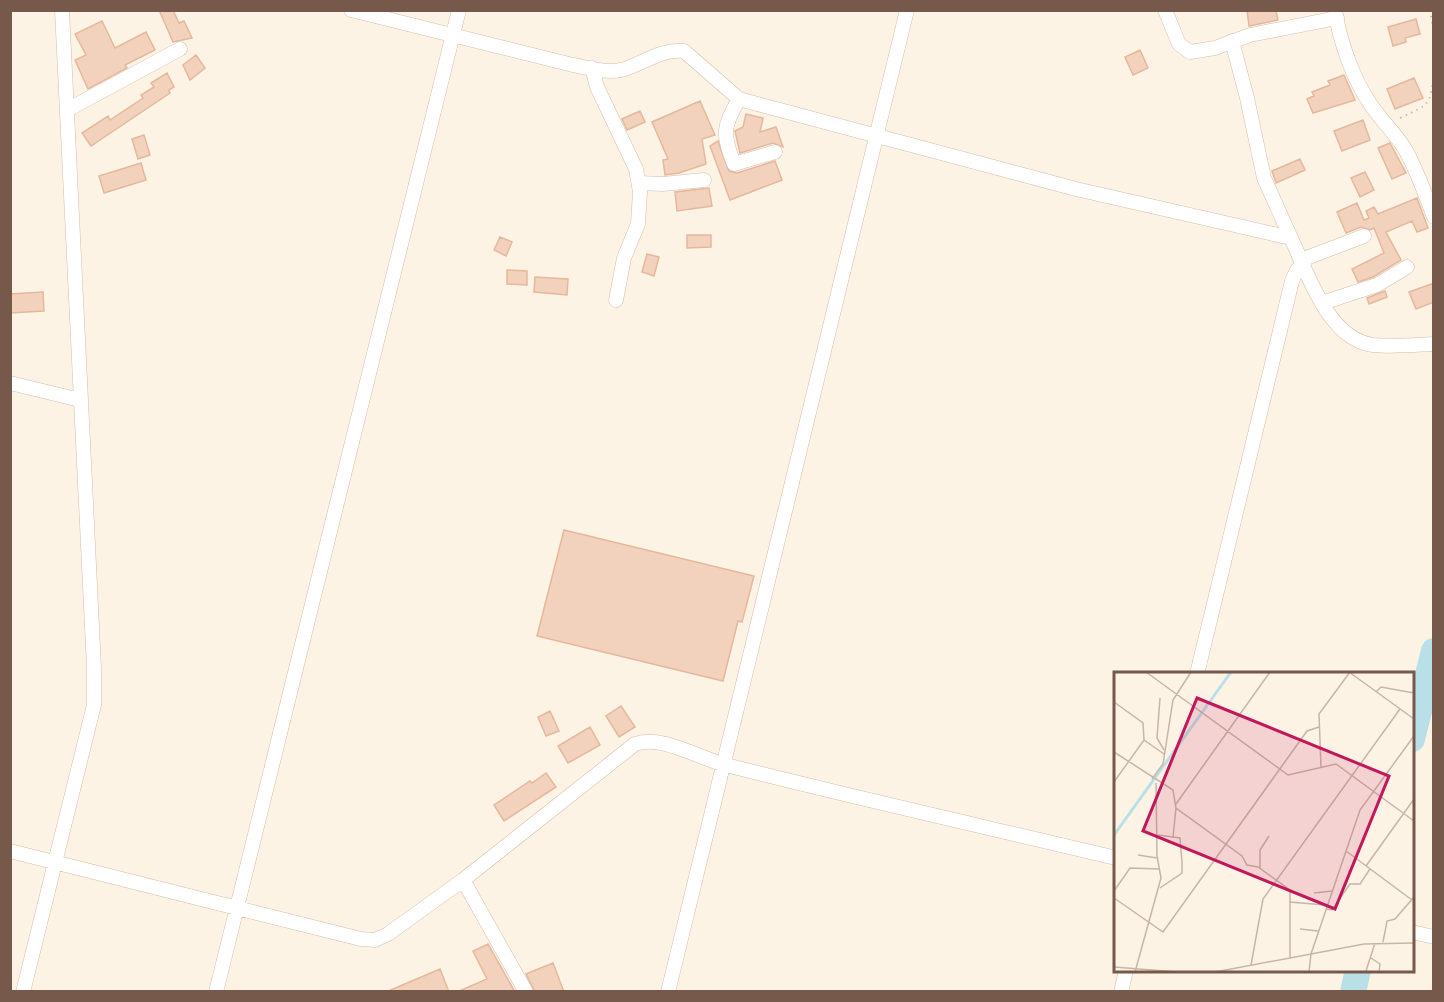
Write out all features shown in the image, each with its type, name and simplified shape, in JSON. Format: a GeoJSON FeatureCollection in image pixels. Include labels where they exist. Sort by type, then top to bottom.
{"type":"FeatureCollection","features":[{"type":"Feature","properties":{"kind":"street"},"geometry":{"type":"LineString","coordinates":[[23,992],[94,705],[62,10]]}},
{"type":"Feature","properties":{"kind":"street"},"geometry":{"type":"LineString","coordinates":[[351,10],[592,68],[614,71],[625,69],[658,54],[684,51],[739,99],[1076,189],[1290,238]]}},
{"type":"Feature","properties":{"kind":"street"},"geometry":{"type":"LineString","coordinates":[[216,992],[459,10]]}},
{"type":"Feature","properties":{"kind":"street"},"geometry":{"type":"LineString","coordinates":[[668,992],[907,10]]}},
{"type":"Feature","properties":{"kind":"street"},"geometry":{"type":"LineString","coordinates":[[1165,10],[1179,44],[1190,52],[1215,48],[1250,35],[1336,14],[1359,85],[1408,156],[1434,217]]}},
{"type":"Feature","properties":{"kind":"street"},"geometry":{"type":"LineString","coordinates":[[1232,41],[1264,178],[1322,303],[1338,327],[1360,342],[1374,345],[1434,344]]}},
{"type":"Feature","properties":{"kind":"street"},"geometry":{"type":"LineString","coordinates":[[67,110],[180,49]]}},
{"type":"Feature","properties":{"kind":"street"},"geometry":{"type":"LineString","coordinates":[[592,68],[597,87],[632,159],[639,183],[638,224],[624,258],[616,300]]}},
{"type":"Feature","properties":{"kind":"street"},"geometry":{"type":"LineString","coordinates":[[739,99],[725,127],[727,145],[734,164],[775,152]]}},
{"type":"Feature","properties":{"kind":"street"},"geometry":{"type":"LineString","coordinates":[[639,183],[663,184],[704,180]]}},
{"type":"Feature","properties":{"kind":"street"},"geometry":{"type":"LineString","coordinates":[[1197,672],[1292,280],[1303,262],[1364,236]]}},
{"type":"Feature","properties":{"kind":"street"},"geometry":{"type":"LineString","coordinates":[[1322,303],[1377,285],[1407,267]]}},
{"type":"Feature","properties":{"kind":"street"},"geometry":{"type":"LineString","coordinates":[[10,383],[80,400]]}},
{"type":"Feature","properties":{"kind":"street"},"geometry":{"type":"LineString","coordinates":[[10,851],[237,909],[362,939],[375,940],[388,934],[463,880],[635,744],[655,741],[723,765],[1114,858]]}},
{"type":"Feature","properties":{"kind":"street"},"geometry":{"type":"LineString","coordinates":[[463,880],[526,992]]}},
{"type":"Feature","properties":{"kind":"street"},"geometry":{"type":"LineString","coordinates":[[1414,932],[1434,937]]}},
{"type":"Feature","properties":{"kind":"street"},"geometry":{"type":"LineString","coordinates":[[1121,992],[1126,972]]}},
{"type":"Feature","properties":{"kind":"path"},"geometry":{"type":"LineString","coordinates":[[1430,10],[1434,33]]}},
{"type":"Feature","properties":{"kind":"path"},"geometry":{"type":"LineString","coordinates":[[1386,124],[1425,106],[1430,100],[1434,73]]}},
{"type":"Feature","properties":{"kind":"building"},"geometry":{"type":"Polygon","coordinates":[[[159,10],[173,10],[179,23],[184,21],[192,38],[173,42],[159,10]]]}},
{"type":"Feature","properties":{"kind":"building"},"geometry":{"type":"Polygon","coordinates":[[[1247,10],[1276,10],[1278,20],[1249,26],[1247,10]]]}},
{"type":"Feature","properties":{"kind":"building"},"geometry":{"type":"Polygon","coordinates":[[[1416,19],[1420,34],[1405,38],[1406,42],[1393,46],[1388,27],[1416,19]]]}},
{"type":"Feature","properties":{"kind":"building"},"geometry":{"type":"Polygon","coordinates":[[[102,21],[115,48],[146,32],[155,50],[125,65],[127,68],[88,89],[75,60],[86,55],[75,34],[102,21]]]}},
{"type":"Feature","properties":{"kind":"building"},"geometry":{"type":"Polygon","coordinates":[[[1140,50],[1148,68],[1133,75],[1125,57],[1140,50]]]}},
{"type":"Feature","properties":{"kind":"building"},"geometry":{"type":"Polygon","coordinates":[[[196,55],[205,68],[190,80],[183,65],[196,55]]]}},
{"type":"Feature","properties":{"kind":"building"},"geometry":{"type":"Polygon","coordinates":[[[167,73],[174,87],[169,90],[170,93],[91,146],[82,133],[108,116],[110,120],[143,98],[141,95],[154,87],[151,83],[167,73]]]}},
{"type":"Feature","properties":{"kind":"building"},"geometry":{"type":"Polygon","coordinates":[[[1344,75],[1355,100],[1313,113],[1307,99],[1314,96],[1312,92],[1330,85],[1328,81],[1344,75]]]}},
{"type":"Feature","properties":{"kind":"building"},"geometry":{"type":"Polygon","coordinates":[[[1414,78],[1423,98],[1395,109],[1387,89],[1414,78]]]}},
{"type":"Feature","properties":{"kind":"building"},"geometry":{"type":"Polygon","coordinates":[[[700,101],[715,135],[702,139],[706,164],[665,175],[663,160],[668,159],[652,122],[700,101]]]}},
{"type":"Feature","properties":{"kind":"building"},"geometry":{"type":"Polygon","coordinates":[[[640,111],[645,122],[627,130],[622,119],[640,111]]]}},
{"type":"Feature","properties":{"kind":"building"},"geometry":{"type":"Polygon","coordinates":[[[746,114],[763,118],[760,132],[776,127],[783,147],[773,143],[740,153],[735,131],[743,127],[746,114]]]}},
{"type":"Feature","properties":{"kind":"building"},"geometry":{"type":"Polygon","coordinates":[[[1363,120],[1370,140],[1342,151],[1334,131],[1363,120]]]}},
{"type":"Feature","properties":{"kind":"building"},"geometry":{"type":"Polygon","coordinates":[[[144,135],[150,155],[138,159],[132,139],[144,135]]]}},
{"type":"Feature","properties":{"kind":"building"},"geometry":{"type":"Polygon","coordinates":[[[718,141],[729,171],[737,173],[775,161],[782,180],[730,200],[710,146],[718,141]]]}},
{"type":"Feature","properties":{"kind":"building"},"geometry":{"type":"Polygon","coordinates":[[[1390,143],[1406,173],[1392,179],[1378,148],[1390,143]]]}},
{"type":"Feature","properties":{"kind":"building"},"geometry":{"type":"Polygon","coordinates":[[[1300,159],[1305,170],[1276,183],[1272,171],[1300,159]]]}},
{"type":"Feature","properties":{"kind":"building"},"geometry":{"type":"Polygon","coordinates":[[[141,163],[146,180],[104,193],[99,176],[141,163]]]}},
{"type":"Feature","properties":{"kind":"building"},"geometry":{"type":"Polygon","coordinates":[[[1365,172],[1374,190],[1360,197],[1351,178],[1365,172]]]}},
{"type":"Feature","properties":{"kind":"building"},"geometry":{"type":"Polygon","coordinates":[[[709,188],[712,206],[677,211],[675,192],[709,188]]]}},
{"type":"Feature","properties":{"kind":"building"},"geometry":{"type":"Polygon","coordinates":[[[1417,198],[1428,228],[1417,232],[1412,221],[1386,232],[1401,260],[1373,277],[1358,282],[1352,269],[1384,253],[1374,228],[1370,230],[1361,227],[1346,233],[1337,212],[1357,203],[1364,220],[1369,218],[1366,211],[1374,207],[1378,214],[1417,198]]]}},
{"type":"Feature","properties":{"kind":"building"},"geometry":{"type":"Polygon","coordinates":[[[687,235],[711,235],[711,247],[687,248],[687,235]]]}},
{"type":"Feature","properties":{"kind":"building"},"geometry":{"type":"Polygon","coordinates":[[[500,237],[512,242],[506,256],[494,250],[500,237]]]}},
{"type":"Feature","properties":{"kind":"building"},"geometry":{"type":"Polygon","coordinates":[[[647,254],[659,257],[654,276],[642,272],[647,254]]]}},
{"type":"Feature","properties":{"kind":"building"},"geometry":{"type":"Polygon","coordinates":[[[507,270],[527,271],[527,285],[507,284],[507,270]]]}},
{"type":"Feature","properties":{"kind":"building"},"geometry":{"type":"Polygon","coordinates":[[[535,277],[568,279],[567,295],[534,292],[535,277]]]}},
{"type":"Feature","properties":{"kind":"building"},"geometry":{"type":"Polygon","coordinates":[[[1434,283],[1434,302],[1416,309],[1409,292],[1434,283]]]}},
{"type":"Feature","properties":{"kind":"building"},"geometry":{"type":"Polygon","coordinates":[[[1385,291],[1387,297],[1369,304],[1367,298],[1385,291]]]}},
{"type":"Feature","properties":{"kind":"building"},"geometry":{"type":"Polygon","coordinates":[[[43,292],[44,311],[10,313],[10,294],[43,292]]]}},
{"type":"Feature","properties":{"kind":"building"},"geometry":{"type":"Polygon","coordinates":[[[564,530],[754,576],[742,622],[738,621],[723,681],[537,636],[564,530]]]}},
{"type":"Feature","properties":{"kind":"building"},"geometry":{"type":"Polygon","coordinates":[[[621,706],[635,727],[619,737],[606,716],[621,706]]]}},
{"type":"Feature","properties":{"kind":"building"},"geometry":{"type":"Polygon","coordinates":[[[550,711],[559,731],[546,736],[538,717],[550,711]]]}},
{"type":"Feature","properties":{"kind":"building"},"geometry":{"type":"Polygon","coordinates":[[[590,727],[600,745],[568,763],[558,746],[590,727]]]}},
{"type":"Feature","properties":{"kind":"building"},"geometry":{"type":"Polygon","coordinates":[[[546,773],[556,787],[504,821],[494,805],[546,773]]]}},
{"type":"Feature","properties":{"kind":"building"},"geometry":{"type":"Polygon","coordinates":[[[488,944],[515,992],[457,992],[487,979],[473,951],[488,944]]]}},
{"type":"Feature","properties":{"kind":"building"},"geometry":{"type":"Polygon","coordinates":[[[553,963],[564,992],[535,992],[526,974],[553,963]]]}},
{"type":"Feature","properties":{"kind":"building"},"geometry":{"type":"Polygon","coordinates":[[[440,969],[449,992],[386,992],[440,969]]]}},
{"type":"Feature","properties":{"kind":"waterway"},"geometry":{"type":"LineString","coordinates":[[1414,731],[1434,651]]}},
{"type":"Feature","properties":{"kind":"waterway"},"geometry":{"type":"LineString","coordinates":[[1353,992],[1358,972]]}}]}
